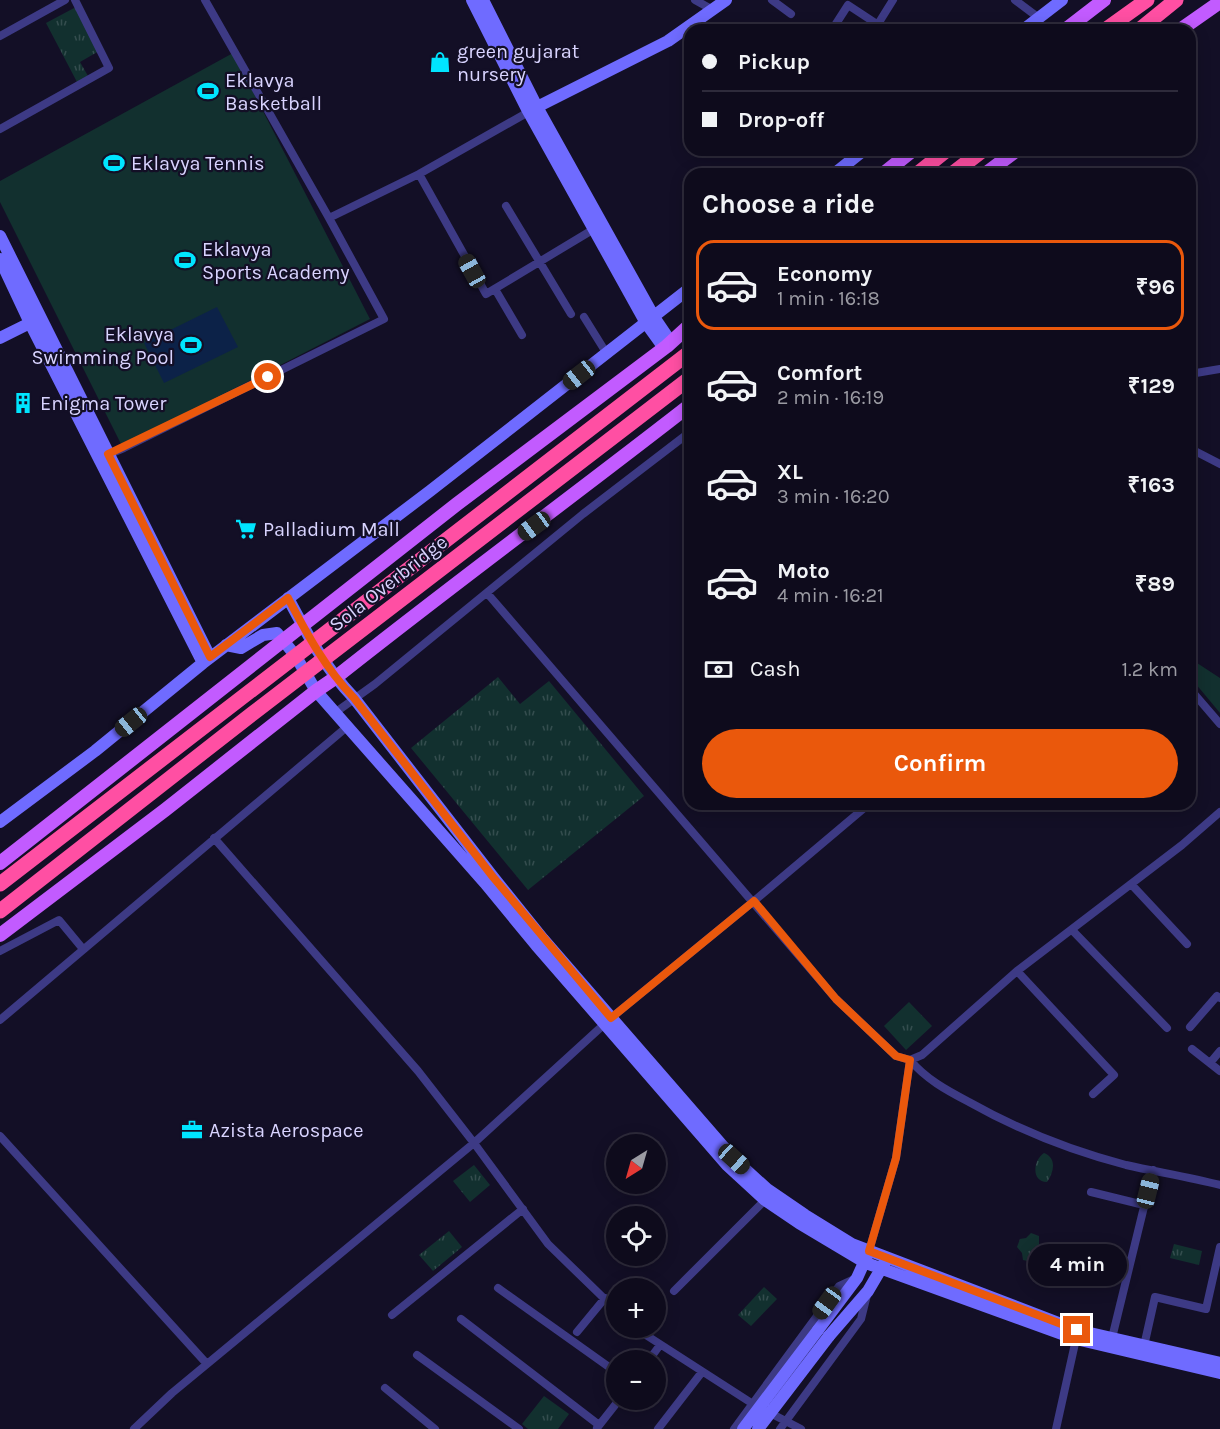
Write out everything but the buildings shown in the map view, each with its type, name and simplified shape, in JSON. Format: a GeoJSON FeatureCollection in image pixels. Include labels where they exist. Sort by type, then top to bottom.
{"type":"FeatureCollection","features":[{"type":"Feature","properties":{"kind":"highway"},"geometry":{"type":"LineString","coordinates":[[1113,24],[1147,0]]}},
{"type":"Feature","properties":{"kind":"highway"},"geometry":{"type":"LineString","coordinates":[[1146,24],[1176,0]]}},
{"type":"Feature","properties":{"kind":"highway"},"geometry":{"type":"LineString","coordinates":[[924,168],[940,156]]}},
{"type":"Feature","properties":{"kind":"highway"},"geometry":{"type":"LineString","coordinates":[[960,168],[975,156]]}},
{"type":"Feature","properties":{"kind":"highway","name":"Sola Overbridge"},"geometry":{"type":"LineString","coordinates":[[0,884],[684,357]]}},
{"type":"Feature","properties":{"kind":"highway","name":"Sola Overbridge"},"geometry":{"type":"LineString","coordinates":[[0,911],[252,714],[684,383]]}},
{"type":"Feature","properties":{"kind":"main road"},"geometry":{"type":"LineString","coordinates":[[1073,24],[1104,0]]}},
{"type":"Feature","properties":{"kind":"main road"},"geometry":{"type":"LineString","coordinates":[[1189,24],[1220,2]]}},
{"type":"Feature","properties":{"kind":"main road"},"geometry":{"type":"LineString","coordinates":[[890,168],[906,156]]}},
{"type":"Feature","properties":{"kind":"main road"},"geometry":{"type":"LineString","coordinates":[[993,168],[1009,156]]}},
{"type":"Feature","properties":{"kind":"main road"},"geometry":{"type":"LineString","coordinates":[[0,863],[457,504],[684,330]]}},
{"type":"Feature","properties":{"kind":"main road"},"geometry":{"type":"LineString","coordinates":[[0,935],[165,810],[446,590],[552,513],[684,410]]}},
{"type":"Feature","properties":{"kind":"street"},"geometry":{"type":"LineString","coordinates":[[0,36],[65,0]]}},
{"type":"Feature","properties":{"kind":"street"},"geometry":{"type":"LineString","coordinates":[[0,129],[109,68],[75,0]]}},
{"type":"Feature","properties":{"kind":"street"},"geometry":{"type":"LineString","coordinates":[[103,456],[384,319],[205,0]]}},
{"type":"Feature","properties":{"kind":"street"},"geometry":{"type":"LineString","coordinates":[[472,0],[650,320]]}},
{"type":"Feature","properties":{"kind":"street"},"geometry":{"type":"LineString","coordinates":[[483,0],[533,110],[594,229],[667,345]]}},
{"type":"Feature","properties":{"kind":"street"},"geometry":{"type":"LineString","coordinates":[[695,0],[714,9]]}},
{"type":"Feature","properties":{"kind":"street"},"geometry":{"type":"LineString","coordinates":[[692,24],[726,0]]}},
{"type":"Feature","properties":{"kind":"street"},"geometry":{"type":"LineString","coordinates":[[772,0],[791,14]]}},
{"type":"Feature","properties":{"kind":"street"},"geometry":{"type":"LineString","coordinates":[[836,24],[848,5],[878,24],[893,0]]}},
{"type":"Feature","properties":{"kind":"street"},"geometry":{"type":"LineString","coordinates":[[1015,0],[1039,18]]}},
{"type":"Feature","properties":{"kind":"street"},"geometry":{"type":"LineString","coordinates":[[1031,24],[1062,0]]}},
{"type":"Feature","properties":{"kind":"street"},"geometry":{"type":"LineString","coordinates":[[329,218],[418,174],[533,110],[668,41],[684,30]]}},
{"type":"Feature","properties":{"kind":"street"},"geometry":{"type":"LineString","coordinates":[[842,168],[856,156]]}},
{"type":"Feature","properties":{"kind":"street"},"geometry":{"type":"LineString","coordinates":[[418,174],[486,294],[594,229]]}},
{"type":"Feature","properties":{"kind":"street"},"geometry":{"type":"LineString","coordinates":[[506,206],[571,314]]}},
{"type":"Feature","properties":{"kind":"street"},"geometry":{"type":"LineString","coordinates":[[0,236],[103,456],[206,660]]}},
{"type":"Feature","properties":{"kind":"street"},"geometry":{"type":"LineString","coordinates":[[0,259],[30,323],[103,456]]}},
{"type":"Feature","properties":{"kind":"street"},"geometry":{"type":"LineString","coordinates":[[495,289],[522,335]]}},
{"type":"Feature","properties":{"kind":"street"},"geometry":{"type":"LineString","coordinates":[[0,822],[95,751],[206,660],[684,293]]}},
{"type":"Feature","properties":{"kind":"street"},"geometry":{"type":"LineString","coordinates":[[584,317],[607,354]]}},
{"type":"Feature","properties":{"kind":"street"},"geometry":{"type":"LineString","coordinates":[[0,338],[30,323]]}},
{"type":"Feature","properties":{"kind":"street"},"geometry":{"type":"LineString","coordinates":[[1196,373],[1220,369]]}},
{"type":"Feature","properties":{"kind":"street"},"geometry":{"type":"LineString","coordinates":[[336,712],[375,684],[599,501],[684,437]]}},
{"type":"Feature","properties":{"kind":"street"},"geometry":{"type":"LineString","coordinates":[[1196,452],[1220,464]]}},
{"type":"Feature","properties":{"kind":"street"},"geometry":{"type":"LineString","coordinates":[[487,593],[836,999],[896,1056],[910,1060],[921,1073],[941,1087],[994,1116],[1064,1146],[1126,1165],[1220,1185]]}},
{"type":"Feature","properties":{"kind":"street"},"geometry":{"type":"LineString","coordinates":[[288,598],[312,643],[335,678],[354,698],[608,1021],[727,1165],[765,1200],[799,1223],[867,1257],[1077,1330],[1220,1363]]}},
{"type":"Feature","properties":{"kind":"street"},"geometry":{"type":"LineString","coordinates":[[226,645],[242,648],[264,635],[277,633],[285,640],[316,691],[608,1021],[734,1159],[767,1189],[852,1244],[867,1257]]}},
{"type":"Feature","properties":{"kind":"street"},"geometry":{"type":"LineString","coordinates":[[1196,696],[1220,724]]}},
{"type":"Feature","properties":{"kind":"street"},"geometry":{"type":"LineString","coordinates":[[0,1020],[348,726]]}},
{"type":"Feature","properties":{"kind":"street"},"geometry":{"type":"LineString","coordinates":[[134,1429],[172,1393],[474,1143],[608,1021],[862,810]]}},
{"type":"Feature","properties":{"kind":"street"},"geometry":{"type":"LineString","coordinates":[[910,1060],[922,1055],[1017,971],[1131,884],[1220,812]]}},
{"type":"Feature","properties":{"kind":"street"},"geometry":{"type":"LineString","coordinates":[[214,838],[418,1071],[548,1244],[605,1298],[577,1332]]}},
{"type":"Feature","properties":{"kind":"street"},"geometry":{"type":"LineString","coordinates":[[1131,884],[1187,944]]}},
{"type":"Feature","properties":{"kind":"street"},"geometry":{"type":"LineString","coordinates":[[59,920],[83,950]]}},
{"type":"Feature","properties":{"kind":"street"},"geometry":{"type":"LineString","coordinates":[[0,951],[59,920]]}},
{"type":"Feature","properties":{"kind":"street"},"geometry":{"type":"LineString","coordinates":[[0,957],[59,920]]}},
{"type":"Feature","properties":{"kind":"street"},"geometry":{"type":"LineString","coordinates":[[1072,930],[1167,1028]]}},
{"type":"Feature","properties":{"kind":"street"},"geometry":{"type":"LineString","coordinates":[[1017,971],[1114,1075],[1093,1094]]}},
{"type":"Feature","properties":{"kind":"street"},"geometry":{"type":"LineString","coordinates":[[1190,1027],[1218,996],[1220,998]]}},
{"type":"Feature","properties":{"kind":"street"},"geometry":{"type":"LineString","coordinates":[[1192,1048],[1220,1071]]}},
{"type":"Feature","properties":{"kind":"street"},"geometry":{"type":"LineString","coordinates":[[1210,1063],[1220,1051]]}},
{"type":"Feature","properties":{"kind":"street"},"geometry":{"type":"LineString","coordinates":[[758,1429],[824,1333],[867,1257],[896,1158],[910,1060]]}},
{"type":"Feature","properties":{"kind":"street"},"geometry":{"type":"LineString","coordinates":[[0,1136],[207,1364]]}},
{"type":"Feature","properties":{"kind":"street"},"geometry":{"type":"LineString","coordinates":[[1112,1338],[1153,1170]]}},
{"type":"Feature","properties":{"kind":"street"},"geometry":{"type":"LineString","coordinates":[[1091,1192],[1144,1205]]}},
{"type":"Feature","properties":{"kind":"street"},"geometry":{"type":"LineString","coordinates":[[674,1291],[765,1200]]}},
{"type":"Feature","properties":{"kind":"street"},"geometry":{"type":"LineString","coordinates":[[392,1315],[523,1209]]}},
{"type":"Feature","properties":{"kind":"street"},"geometry":{"type":"LineString","coordinates":[[1073,1245],[1130,1262]]}},
{"type":"Feature","properties":{"kind":"street"},"geometry":{"type":"LineString","coordinates":[[1144,1346],[1155,1297],[1206,1309],[1220,1247]]}},
{"type":"Feature","properties":{"kind":"street"},"geometry":{"type":"LineString","coordinates":[[743,1429],[824,1333],[868,1291],[885,1263]]}},
{"type":"Feature","properties":{"kind":"street"},"geometry":{"type":"LineString","coordinates":[[885,1263],[1039,1327],[1076,1339],[1220,1373]]}},
{"type":"Feature","properties":{"kind":"street"},"geometry":{"type":"LineString","coordinates":[[734,1429],[839,1286],[857,1278]]}},
{"type":"Feature","properties":{"kind":"street"},"geometry":{"type":"LineString","coordinates":[[498,1288],[606,1365]]}},
{"type":"Feature","properties":{"kind":"street"},"geometry":{"type":"LineString","coordinates":[[780,1429],[861,1319],[868,1291]]}},
{"type":"Feature","properties":{"kind":"street"},"geometry":{"type":"LineString","coordinates":[[461,1319],[598,1427],[611,1410]]}},
{"type":"Feature","properties":{"kind":"street"},"geometry":{"type":"LineString","coordinates":[[650,1338],[753,1404],[801,1429]]}},
{"type":"Feature","properties":{"kind":"street"},"geometry":{"type":"LineString","coordinates":[[1056,1429],[1076,1339]]}},
{"type":"Feature","properties":{"kind":"street"},"geometry":{"type":"LineString","coordinates":[[656,1350],[660,1345]]}},
{"type":"Feature","properties":{"kind":"street"},"geometry":{"type":"LineString","coordinates":[[417,1354],[519,1429]]}},
{"type":"Feature","properties":{"kind":"street"},"geometry":{"type":"LineString","coordinates":[[658,1429],[702,1372]]}},
{"type":"Feature","properties":{"kind":"street"},"geometry":{"type":"LineString","coordinates":[[385,1388],[435,1429]]}},
{"type":"Feature","properties":{"kind":"green space"},"geometry":{"type":"Polygon","coordinates":[[[76,7],[99,51],[80,62],[88,76],[77,82],[46,23],[76,7]]]}},
{"type":"Feature","properties":{"kind":"green space","name":"Eklavya Sports Academy"},"geometry":{"type":"Polygon","coordinates":[[[233,53],[370,319],[122,446],[0,202],[0,181],[233,53]]]}},
{"type":"Feature","properties":{"kind":"green space"},"geometry":{"type":"Polygon","coordinates":[[[1196,662],[1220,678],[1220,713],[1196,684],[1196,662]]]}},
{"type":"Feature","properties":{"kind":"green space"},"geometry":{"type":"Polygon","coordinates":[[[498,677],[520,704],[549,681],[644,796],[528,890],[411,748],[498,677]]]}},
{"type":"Feature","properties":{"kind":"green space"},"geometry":{"type":"Polygon","coordinates":[[[909,1002],[932,1026],[906,1050],[884,1026],[909,1002]]]}},
{"type":"Feature","properties":{"kind":"green space"},"geometry":{"type":"Polygon","coordinates":[[[1044,1153],[1053,1162],[1047,1182],[1038,1178],[1035,1170],[1040,1156],[1044,1153]]]}},
{"type":"Feature","properties":{"kind":"green space"},"geometry":{"type":"Polygon","coordinates":[[[474,1165],[490,1185],[470,1202],[453,1181],[474,1165]]]}},
{"type":"Feature","properties":{"kind":"green space"},"geometry":{"type":"Polygon","coordinates":[[[449,1231],[462,1247],[433,1271],[419,1255],[449,1231]]]}},
{"type":"Feature","properties":{"kind":"green space"},"geometry":{"type":"Polygon","coordinates":[[[1031,1233],[1039,1236],[1039,1244],[1046,1249],[1043,1258],[1035,1257],[1032,1262],[1023,1260],[1022,1253],[1017,1247],[1020,1239],[1026,1238],[1031,1233]]]}},
{"type":"Feature","properties":{"kind":"green space"},"geometry":{"type":"Polygon","coordinates":[[[1174,1244],[1202,1251],[1199,1265],[1170,1258],[1174,1244]]]}},
{"type":"Feature","properties":{"kind":"green space"},"geometry":{"type":"Polygon","coordinates":[[[764,1287],[777,1299],[751,1326],[738,1315],[764,1287]]]}},
{"type":"Feature","properties":{"kind":"green space"},"geometry":{"type":"Polygon","coordinates":[[[544,1396],[569,1414],[558,1429],[528,1429],[522,1424],[544,1396]]]}},
{"type":"Feature","properties":{"kind":"water","name":"Eklavya Swimming Pool"},"geometry":{"type":"Polygon","coordinates":[[[217,307],[238,347],[164,383],[144,343],[217,307]]]}},
{"type":"Feature","properties":{"kind":"place","name":"green gujarat nursery"},"geometry":{"type":"Point","coordinates":[440,62]}},
{"type":"Feature","properties":{"kind":"place","name":"Eklavya Basketball"},"geometry":{"type":"Point","coordinates":[208,91]}},
{"type":"Feature","properties":{"kind":"place","name":"Eklavya Tennis"},"geometry":{"type":"Point","coordinates":[114,163]}},
{"type":"Feature","properties":{"kind":"place","name":"Eklavya Sports Academy"},"geometry":{"type":"Point","coordinates":[185,260]}},
{"type":"Feature","properties":{"kind":"place","name":"Eklavya Swimming Pool"},"geometry":{"type":"Point","coordinates":[191,345]}},
{"type":"Feature","properties":{"kind":"place","name":"Enigma Tower"},"geometry":{"type":"Point","coordinates":[23,403]}},
{"type":"Feature","properties":{"kind":"place","name":"Palladium Mall"},"geometry":{"type":"Point","coordinates":[246,529]}},
{"type":"Feature","properties":{"kind":"place","name":"Azista Aerospace"},"geometry":{"type":"Point","coordinates":[192,1130]}},
{"type":"Feature","properties":{"kind":"route"},"geometry":{"type":"LineString","coordinates":[[268,377],[108,454],[210,657],[288,598],[312,643],[335,678],[354,698],[543,939],[611,1018],[754,901],[836,999],[896,1056],[910,1060],[896,1158],[869,1251],[1077,1330]]}}]}
